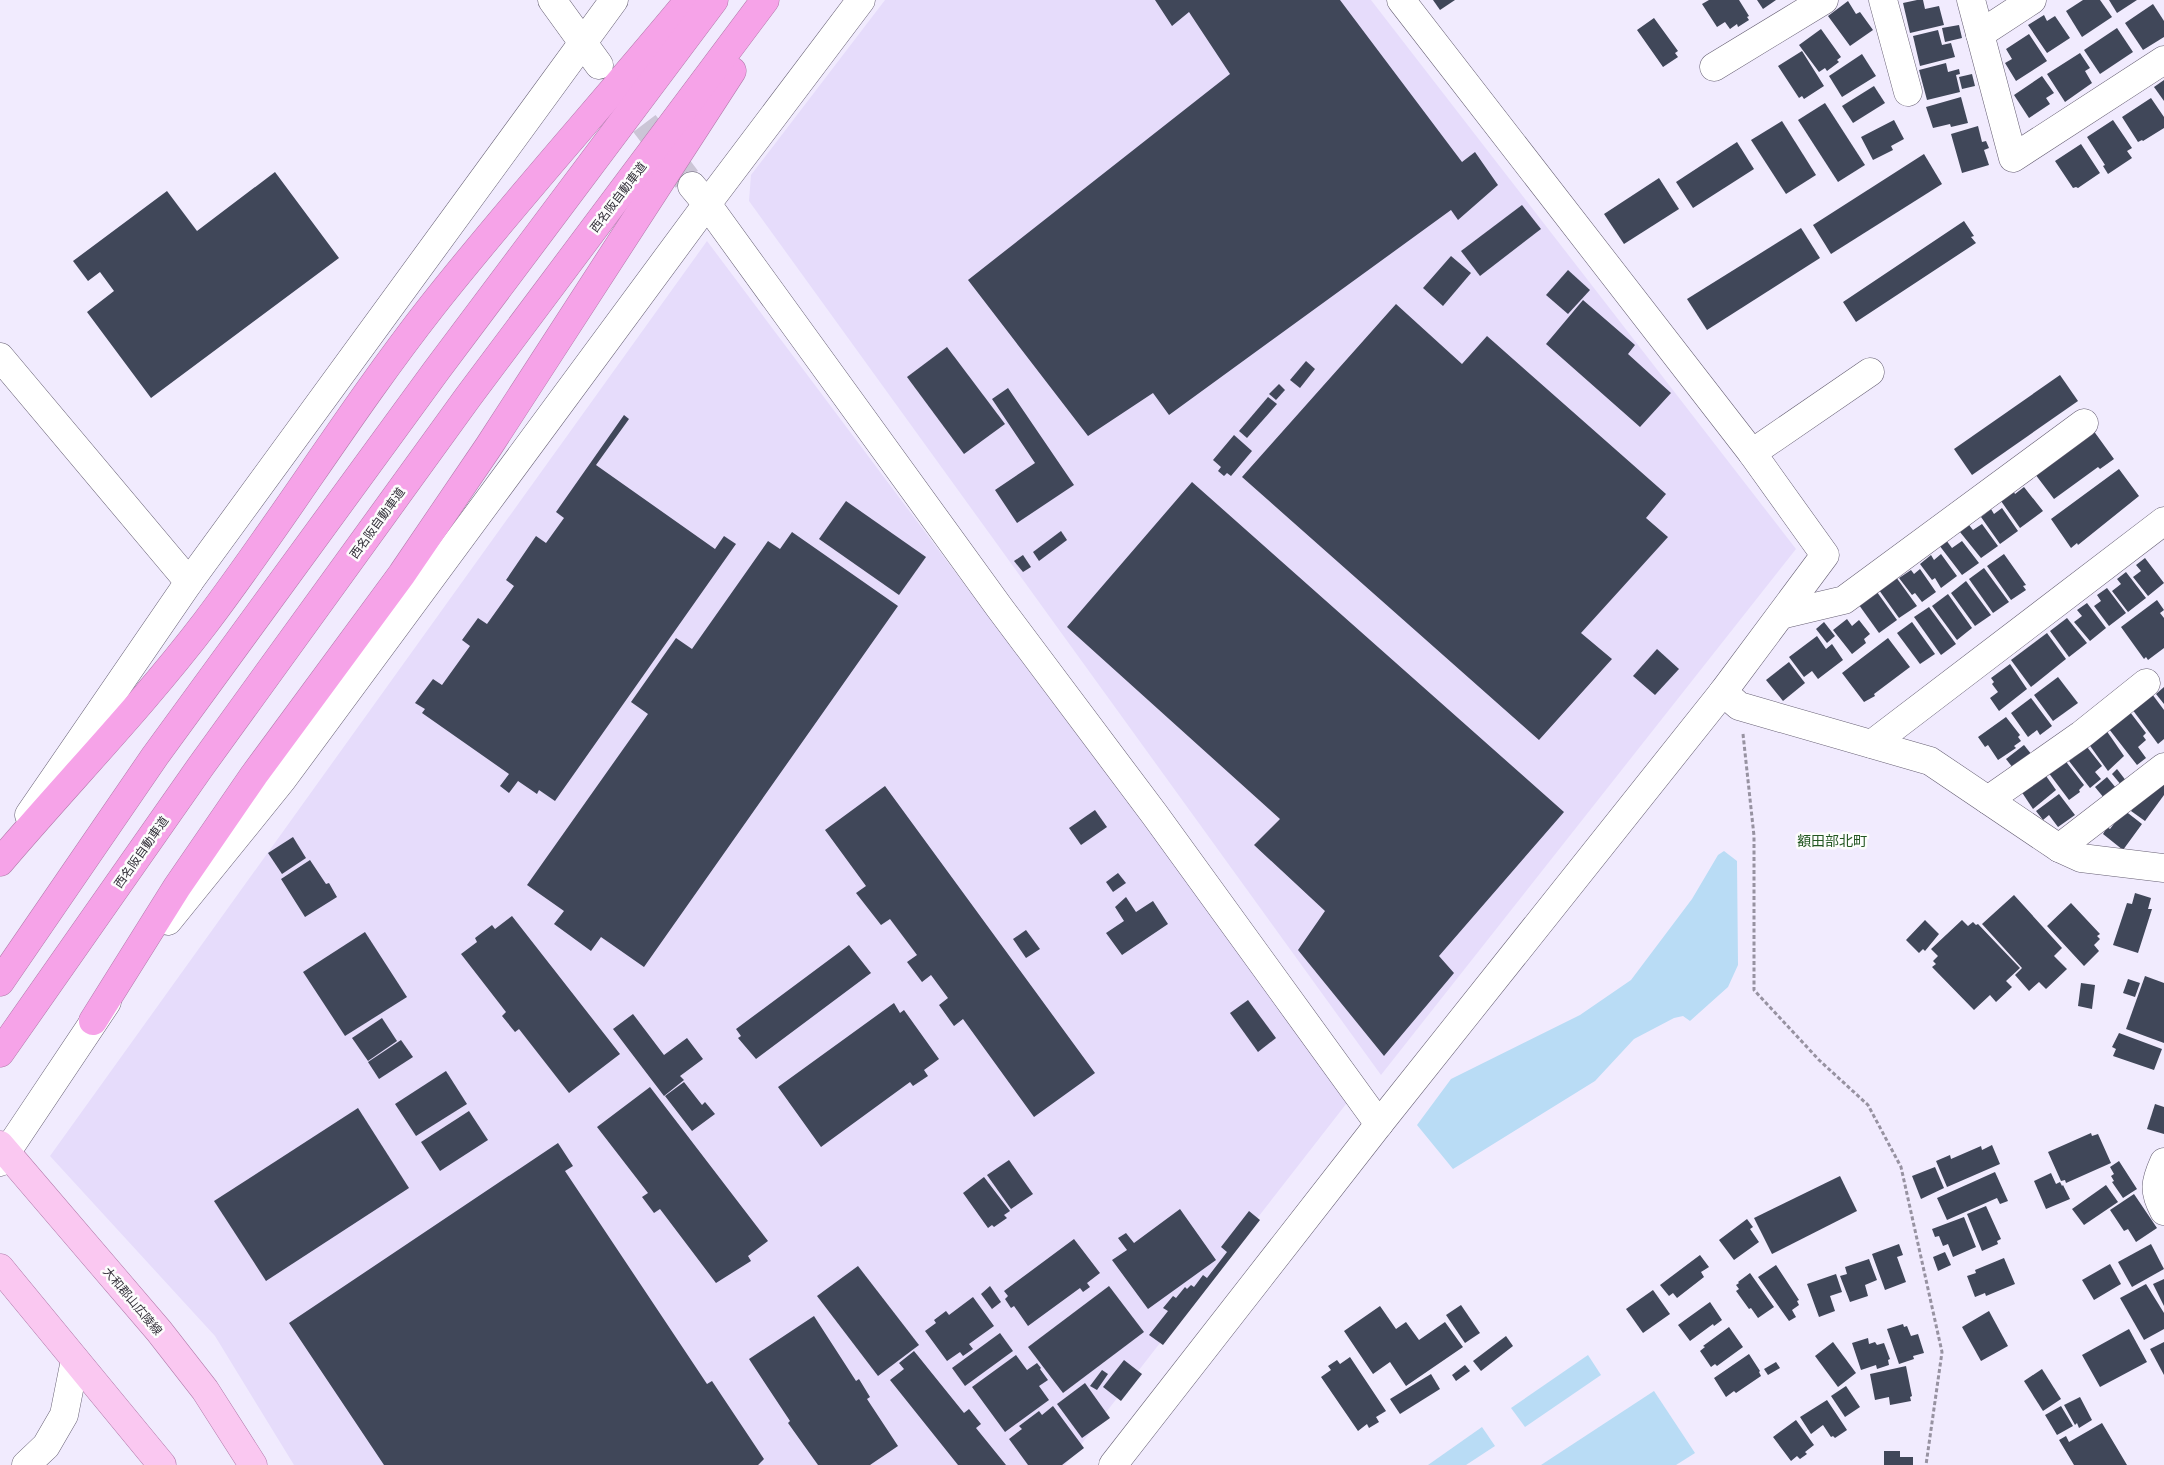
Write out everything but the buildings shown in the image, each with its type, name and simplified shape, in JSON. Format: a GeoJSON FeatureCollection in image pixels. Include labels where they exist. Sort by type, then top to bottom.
{"type":"FeatureCollection","features":[{"type":"Feature","properties":{"kind":"highway"},"geometry":{"type":"LineString","coordinates":[[0,862],[156,684],[203,626],[250,564],[430,309],[493,231],[689,0]]}},
{"type":"Feature","properties":{"kind":"highway"},"geometry":{"type":"LineString","coordinates":[[0,982],[155,756],[442,363],[714,0]]}},
{"type":"Feature","properties":{"kind":"highway","name":"西名阪自動車道"},"geometry":{"type":"LineString","coordinates":[[0,1053],[201,766],[456,413],[765,0]]}},
{"type":"Feature","properties":{"kind":"highway"},"geometry":{"type":"LineString","coordinates":[[93,1021],[182,879],[254,775],[402,574],[489,446],[571,322],[777,0]]}},
{"type":"Feature","properties":{"kind":"main road","name":"大和郡山広陵線"},"geometry":{"type":"LineString","coordinates":[[2,1153],[159,1330],[205,1390],[253,1465]]}},
{"type":"Feature","properties":{"kind":"main road"},"geometry":{"type":"LineString","coordinates":[[0,1268],[162,1465]]}},
{"type":"Feature","properties":{"kind":"street"},"geometry":{"type":"LineString","coordinates":[[552,0],[599,65]]}},
{"type":"Feature","properties":{"kind":"street"},"geometry":{"type":"LineString","coordinates":[[0,857],[189,582],[614,0]]}},
{"type":"Feature","properties":{"kind":"street"},"geometry":{"type":"LineString","coordinates":[[2,1153],[93,1021],[183,901],[282,780],[700,195],[861,0]]}},
{"type":"Feature","properties":{"kind":"street"},"geometry":{"type":"LineString","coordinates":[[1113,1465],[1379,1124],[1731,699],[1781,615],[1825,555],[1752,452],[1401,0]]}},
{"type":"Feature","properties":{"kind":"street"},"geometry":{"type":"LineString","coordinates":[[1714,67],[1824,0]]}},
{"type":"Feature","properties":{"kind":"street"},"geometry":{"type":"LineString","coordinates":[[1883,0],[1908,92]]}},
{"type":"Feature","properties":{"kind":"street"},"geometry":{"type":"LineString","coordinates":[[1972,0],[2013,158],[2164,60]]}},
{"type":"Feature","properties":{"kind":"street"},"geometry":{"type":"LineString","coordinates":[[1980,34],[2032,0]]}},
{"type":"Feature","properties":{"kind":"street"},"geometry":{"type":"LineString","coordinates":[[700,195],[999,607],[1155,815],[1379,1124]]}},
{"type":"Feature","properties":{"kind":"street"},"geometry":{"type":"LineString","coordinates":[[0,357],[189,582]]}},
{"type":"Feature","properties":{"kind":"street"},"geometry":{"type":"LineString","coordinates":[[1752,452],[1870,372]]}},
{"type":"Feature","properties":{"kind":"street"},"geometry":{"type":"LineString","coordinates":[[1781,615],[1844,600],[2084,423]]}},
{"type":"Feature","properties":{"kind":"street"},"geometry":{"type":"LineString","coordinates":[[1872,744],[2164,521]]}},
{"type":"Feature","properties":{"kind":"street"},"geometry":{"type":"LineString","coordinates":[[1988,800],[2081,735],[2146,683]]}},
{"type":"Feature","properties":{"kind":"street"},"geometry":{"type":"LineString","coordinates":[[1731,699],[1930,761],[2059,848],[2081,858],[2164,868]]}},
{"type":"Feature","properties":{"kind":"street"},"geometry":{"type":"LineString","coordinates":[[2059,848],[2164,767]]}},
{"type":"Feature","properties":{"kind":"street"},"geometry":{"type":"LineString","coordinates":[[2164,1162],[2156,1182],[2157,1199],[2164,1211]]}},
{"type":"Feature","properties":{"kind":"street"},"geometry":{"type":"LineString","coordinates":[[26,1465],[46,1446],[64,1415],[75,1360]]}},
{"type":"Feature","properties":{"kind":"path"},"geometry":{"type":"LineString","coordinates":[[1731,699],[1754,836],[1754,990],[1818,1060],[1868,1105],[1901,1166],[1942,1352],[1926,1465]]}},
{"type":"Feature","properties":{"kind":"shaded area"},"geometry":{"type":"Polygon","coordinates":[[[885,0],[1371,0],[1796,549],[1381,1075],[749,201],[751,175],[885,0]]]}},
{"type":"Feature","properties":{"kind":"shaded area"},"geometry":{"type":"Polygon","coordinates":[[[707,241],[1350,1099],[1065,1465],[294,1465],[215,1336],[50,1156],[707,241]]]}},
{"type":"Feature","properties":{"kind":"water"},"geometry":{"type":"Polygon","coordinates":[[[1724,851],[1737,861],[1738,965],[1728,987],[1690,1021],[1683,1016],[1674,1018],[1634,1039],[1595,1081],[1453,1169],[1417,1125],[1451,1079],[1580,1015],[1631,980],[1692,899],[1718,855],[1724,851]]]}},
{"type":"Feature","properties":{"kind":"water"},"geometry":{"type":"Polygon","coordinates":[[[1588,1355],[1601,1375],[1525,1427],[1511,1408],[1588,1355]]]}},
{"type":"Feature","properties":{"kind":"water"},"geometry":{"type":"Polygon","coordinates":[[[1654,1391],[1695,1453],[1676,1465],[1541,1465],[1654,1391]]]}},
{"type":"Feature","properties":{"kind":"water"},"geometry":{"type":"Polygon","coordinates":[[[1482,1427],[1495,1446],[1466,1465],[1428,1465],[1482,1427]]]}},
{"type":"Feature","properties":{"kind":"tunnel"},"geometry":{"type":"LineString","coordinates":[[619,90],[692,186]]}},
{"type":"Feature","properties":{"kind":"district","name":"額田部北町"},"geometry":{"type":"Point","coordinates":[1832,840]}}]}
